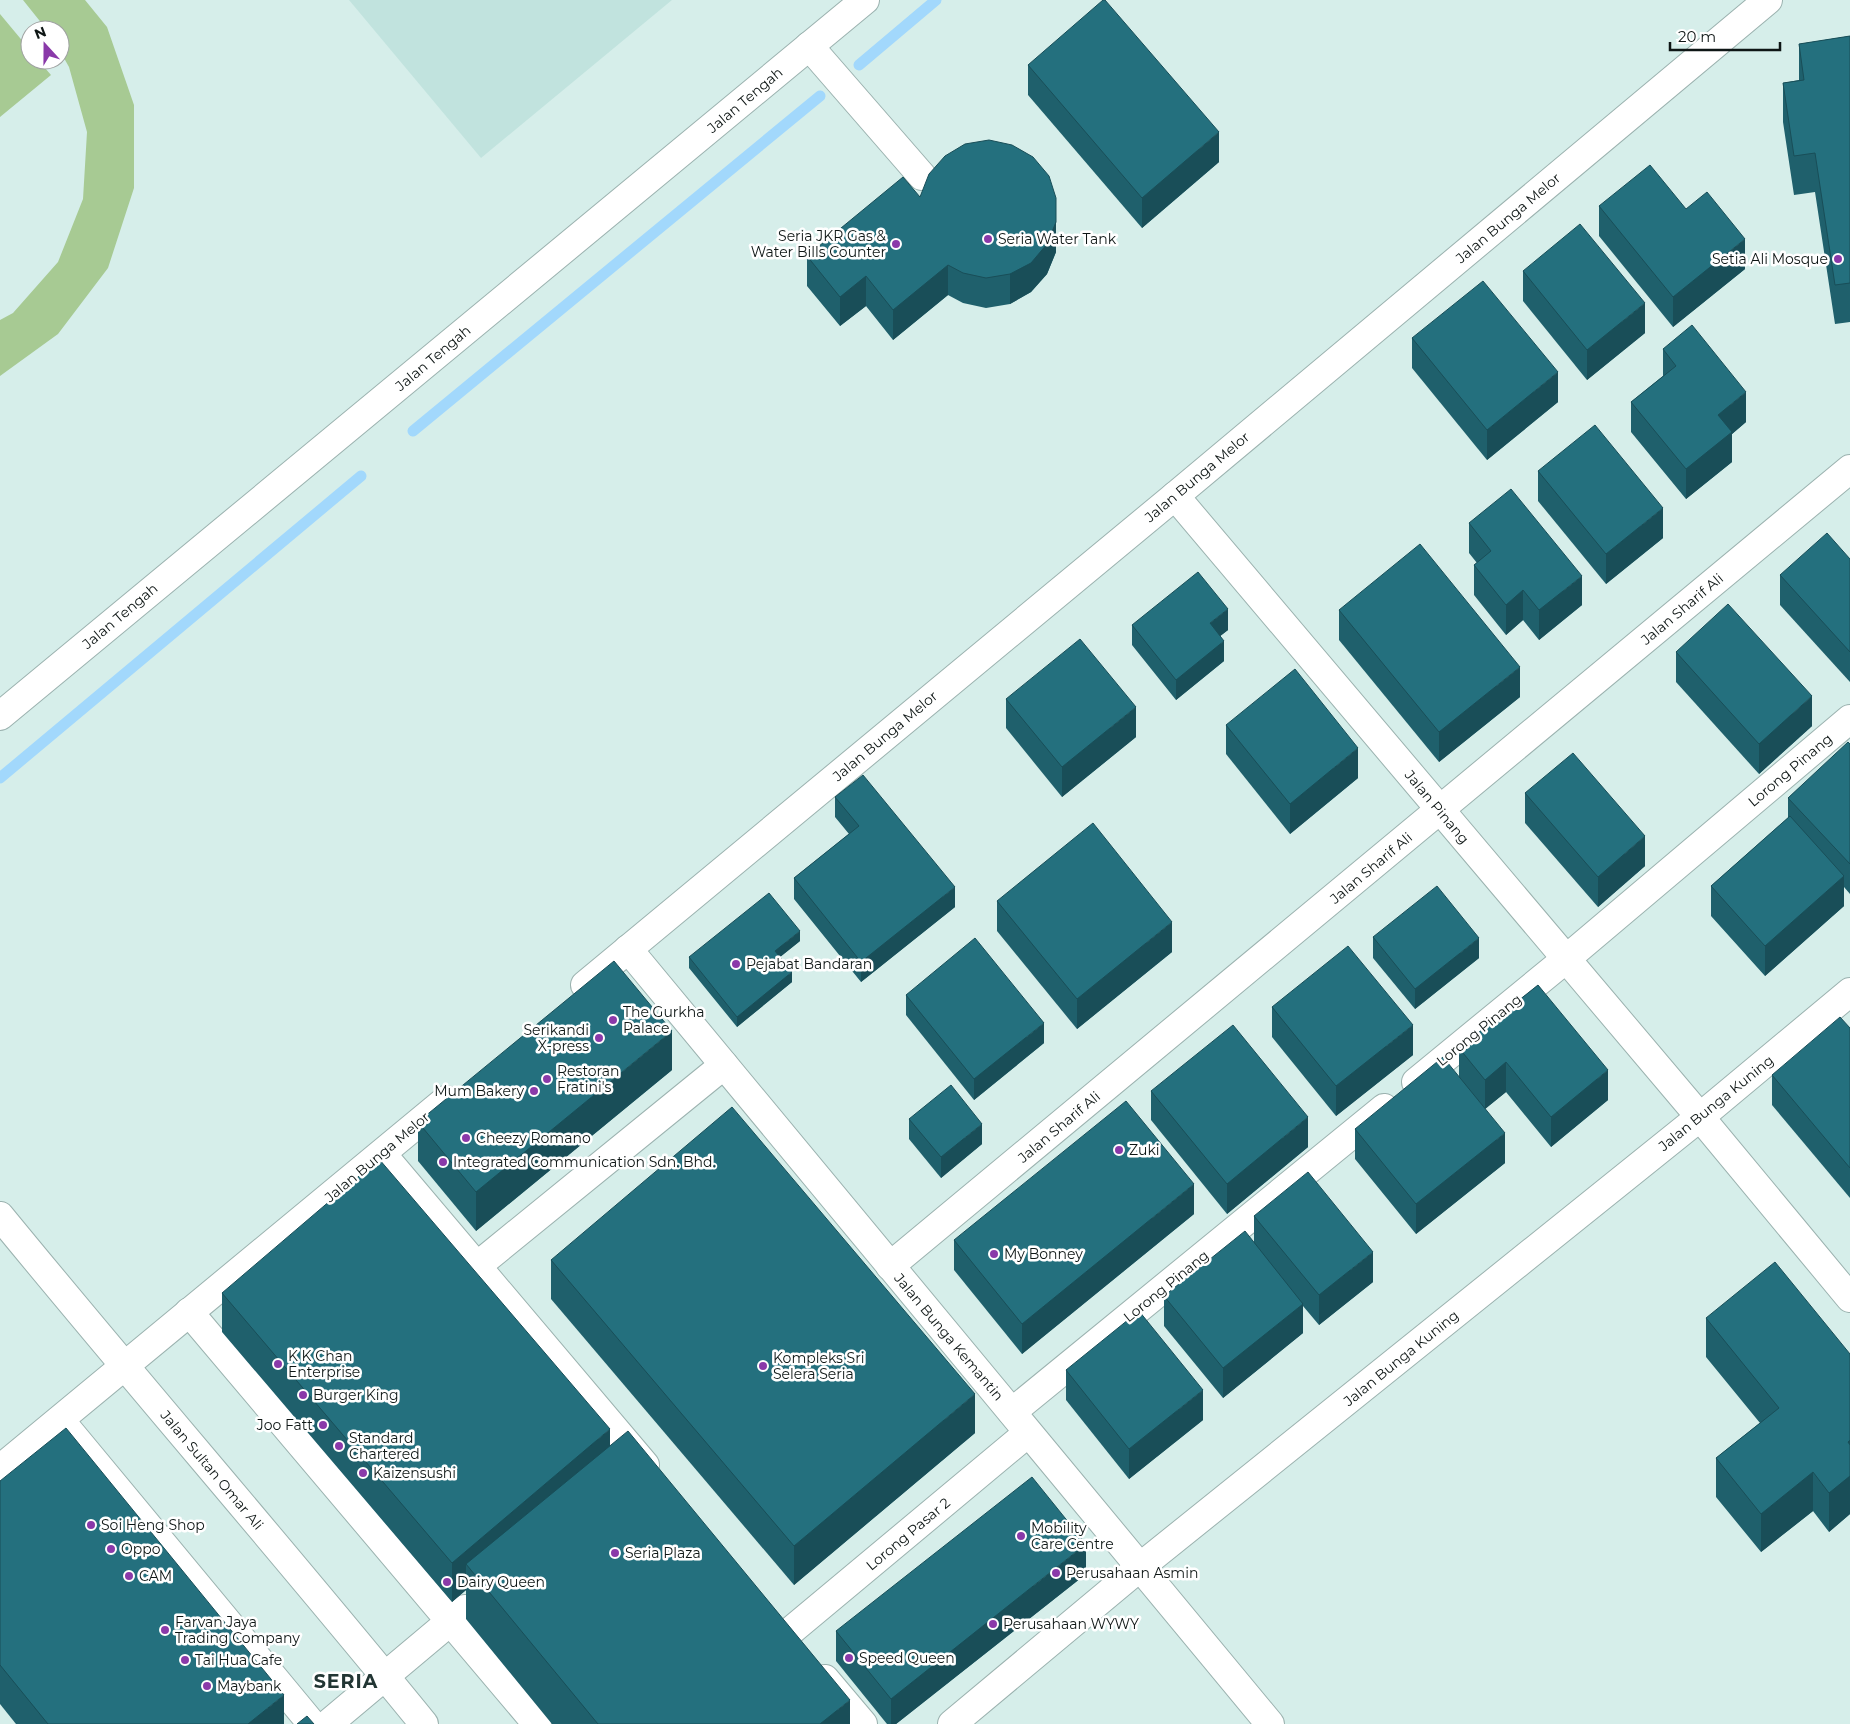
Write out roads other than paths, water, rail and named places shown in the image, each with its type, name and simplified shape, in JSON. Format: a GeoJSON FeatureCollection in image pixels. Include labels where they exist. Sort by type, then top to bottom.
{"type":"FeatureCollection","features":[{"type":"Feature","properties":{"kind":"street","name":"Jalan Tengah"},"geometry":{"type":"LineString","coordinates":[[0,716],[865,0]]}},
{"type":"Feature","properties":{"kind":"street","name":"Jalan Bunga Melor"},"geometry":{"type":"LineString","coordinates":[[568,999],[1175,496],[1768,0]]}},
{"type":"Feature","properties":{"kind":"street"},"geometry":{"type":"LineString","coordinates":[[809,46],[922,176]]}},
{"type":"Feature","properties":{"kind":"street","name":"Jalan Sharif Ali"},"geometry":{"type":"LineString","coordinates":[[890,1266],[1850,469]]}},
{"type":"Feature","properties":{"kind":"street","name":"Jalan Pinang"},"geometry":{"type":"LineString","coordinates":[[1175,496],[1700,1117],[1850,1298]]}},
{"type":"Feature","properties":{"kind":"street","name":"Lorong Pinang"},"geometry":{"type":"LineString","coordinates":[[1012,1412],[1566,959],[1850,719]]}},
{"type":"Feature","properties":{"kind":"street","name":"Jalan Bunga Kemantin"},"geometry":{"type":"LineString","coordinates":[[628,949],[1270,1724]]}},
{"type":"Feature","properties":{"kind":"street","name":"Jalan Bunga Kuning"},"geometry":{"type":"LineString","coordinates":[[952,1724],[1140,1567],[1700,1117],[1850,992]]}},
{"type":"Feature","properties":{"kind":"street"},"geometry":{"type":"LineString","coordinates":[[477,1266],[724,1065]]}},
{"type":"Feature","properties":{"kind":"street","name":"Jalan Bunga Melor"},"geometry":{"type":"LineString","coordinates":[[0,1468],[464,1086]]}},
{"type":"Feature","properties":{"kind":"street"},"geometry":{"type":"LineString","coordinates":[[382,1154],[477,1266],[634,1468],[661,1484]]}},
{"type":"Feature","properties":{"kind":"street","name":"Jalan Sultan Omar Ali"},"geometry":{"type":"LineString","coordinates":[[0,1216],[123,1366],[351,1634],[424,1724]]}},
{"type":"Feature","properties":{"kind":"street"},"geometry":{"type":"LineString","coordinates":[[189,1312],[536,1724]]}},
{"type":"Feature","properties":{"kind":"street"},"geometry":{"type":"LineString","coordinates":[[60,1420],[312,1724]]}},
{"type":"Feature","properties":{"kind":"street","name":"Lorong Pasar 2"},"geometry":{"type":"LineString","coordinates":[[798,1646],[1028,1433]]}},
{"type":"Feature","properties":{"kind":"street"},"geometry":{"type":"LineString","coordinates":[[328,1724],[481,1596]]}},
{"type":"Feature","properties":{"kind":"street"},"geometry":{"type":"LineString","coordinates":[[768,1612],[863,1724]]}},
{"type":"Feature","properties":{"kind":"waterway"},"geometry":{"type":"LineString","coordinates":[[859,65],[936,0]]}},
{"type":"Feature","properties":{"kind":"waterway"},"geometry":{"type":"LineString","coordinates":[[413,431],[820,96]]}},
{"type":"Feature","properties":{"kind":"waterway"},"geometry":{"type":"LineString","coordinates":[[0,778],[361,476]]}},
{"type":"Feature","properties":{"kind":"place","name":"Seria Water Tank"},"geometry":{"type":"Point","coordinates":[988,239]}},
{"type":"Feature","properties":{"kind":"place","name":"Seria JKR Gas & Water Bills Counter"},"geometry":{"type":"Point","coordinates":[896,244]}},
{"type":"Feature","properties":{"kind":"place","name":"Setia Ali Mosque"},"geometry":{"type":"Point","coordinates":[1838,259]}},
{"type":"Feature","properties":{"kind":"place","name":"Pejabat Bandaran"},"geometry":{"type":"Point","coordinates":[736,964]}},
{"type":"Feature","properties":{"kind":"place","name":"The Gurkha Palace"},"geometry":{"type":"Point","coordinates":[613,1020]}},
{"type":"Feature","properties":{"kind":"place","name":"Serikandi X-press"},"geometry":{"type":"Point","coordinates":[599,1038]}},
{"type":"Feature","properties":{"kind":"place","name":"Restoran Fratini's"},"geometry":{"type":"Point","coordinates":[547,1079]}},
{"type":"Feature","properties":{"kind":"place","name":"Mum Bakery"},"geometry":{"type":"Point","coordinates":[534,1091]}},
{"type":"Feature","properties":{"kind":"place","name":"Cheezy Romano"},"geometry":{"type":"Point","coordinates":[466,1138]}},
{"type":"Feature","properties":{"kind":"place","name":"Zuki"},"geometry":{"type":"Point","coordinates":[1119,1150]}},
{"type":"Feature","properties":{"kind":"place","name":"Integrated Communication Sdn. Bhd."},"geometry":{"type":"Point","coordinates":[443,1162]}},
{"type":"Feature","properties":{"kind":"place","name":"My Bonney"},"geometry":{"type":"Point","coordinates":[994,1254]}},
{"type":"Feature","properties":{"kind":"place","name":"K K Chan Enterprise"},"geometry":{"type":"Point","coordinates":[278,1364]}},
{"type":"Feature","properties":{"kind":"place","name":"Kompleks Sri Selera Seria"},"geometry":{"type":"Point","coordinates":[763,1366]}},
{"type":"Feature","properties":{"kind":"place","name":"Burger King"},"geometry":{"type":"Point","coordinates":[303,1395]}},
{"type":"Feature","properties":{"kind":"place","name":"Joo Fatt"},"geometry":{"type":"Point","coordinates":[323,1425]}},
{"type":"Feature","properties":{"kind":"place","name":"Standard Chartered"},"geometry":{"type":"Point","coordinates":[339,1446]}},
{"type":"Feature","properties":{"kind":"place","name":"Kaizensushi"},"geometry":{"type":"Point","coordinates":[363,1473]}},
{"type":"Feature","properties":{"kind":"place","name":"Soi Heng Shop"},"geometry":{"type":"Point","coordinates":[91,1525]}},
{"type":"Feature","properties":{"kind":"place","name":"Mobility Care Centre"},"geometry":{"type":"Point","coordinates":[1021,1536]}},
{"type":"Feature","properties":{"kind":"place","name":"Oppo"},"geometry":{"type":"Point","coordinates":[111,1549]}},
{"type":"Feature","properties":{"kind":"place","name":"Seria Plaza"},"geometry":{"type":"Point","coordinates":[615,1553]}},
{"type":"Feature","properties":{"kind":"place","name":"Perusahaan Asmin"},"geometry":{"type":"Point","coordinates":[1056,1573]}},
{"type":"Feature","properties":{"kind":"place","name":"CAM"},"geometry":{"type":"Point","coordinates":[129,1576]}},
{"type":"Feature","properties":{"kind":"place","name":"Dairy Queen"},"geometry":{"type":"Point","coordinates":[447,1582]}},
{"type":"Feature","properties":{"kind":"place","name":"Perusahaan WYWY"},"geometry":{"type":"Point","coordinates":[993,1624]}},
{"type":"Feature","properties":{"kind":"place","name":"Farvan Jaya Trading Company"},"geometry":{"type":"Point","coordinates":[165,1630]}},
{"type":"Feature","properties":{"kind":"place","name":"Speed Queen"},"geometry":{"type":"Point","coordinates":[849,1658]}},
{"type":"Feature","properties":{"kind":"place","name":"Tai Hua Cafe"},"geometry":{"type":"Point","coordinates":[185,1660]}},
{"type":"Feature","properties":{"kind":"place","name":"Maybank"},"geometry":{"type":"Point","coordinates":[207,1686]}},
{"type":"Feature","properties":{"kind":"district","name":"SERIA"},"geometry":{"type":"Point","coordinates":[346,1681]}}]}
